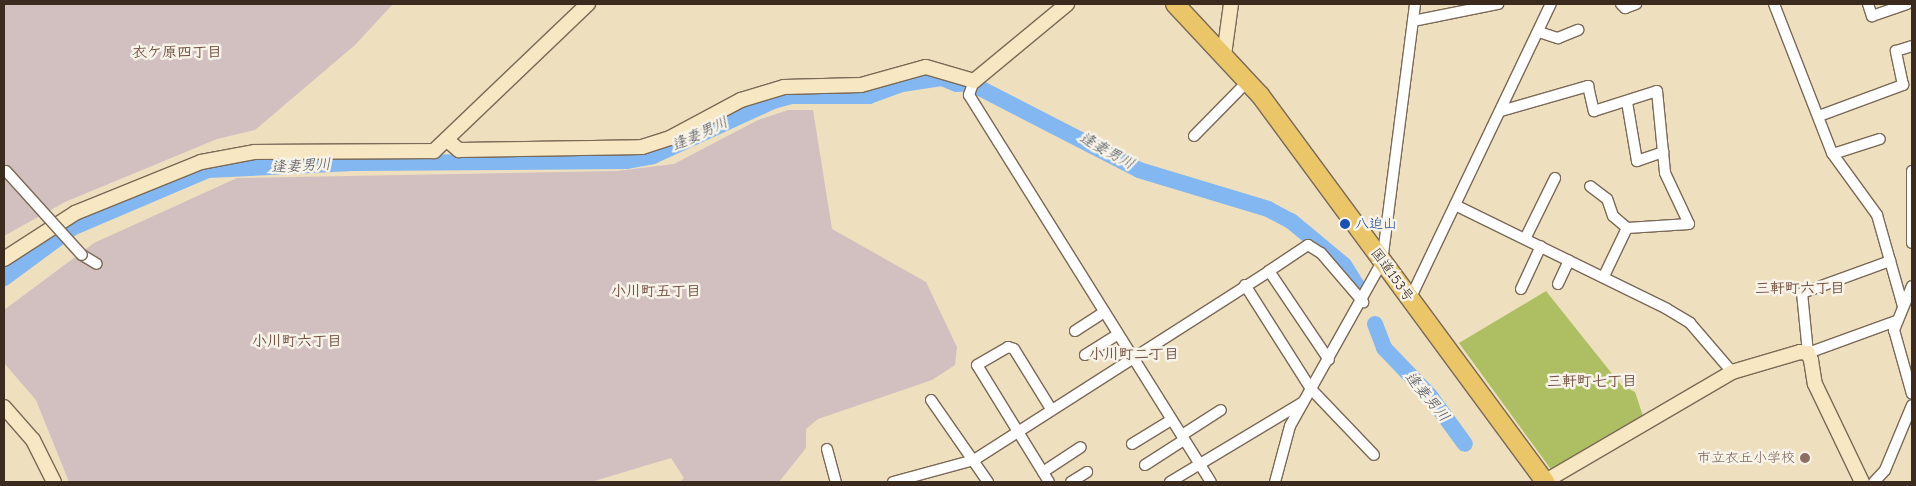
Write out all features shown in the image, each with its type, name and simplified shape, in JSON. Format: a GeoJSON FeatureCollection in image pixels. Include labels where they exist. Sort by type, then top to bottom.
{"type":"FeatureCollection","features":[{"type":"Feature","properties":{"kind":"highway","name":"国道153号"},"geometry":{"type":"LineString","coordinates":[[1175,4],[1248,82],[1545,482]]}},
{"type":"Feature","properties":{"kind":"street"},"geometry":{"type":"LineString","coordinates":[[4,259],[75,213],[201,162],[255,152],[431,152],[447,140],[588,4]]}},
{"type":"Feature","properties":{"kind":"street"},"geometry":{"type":"LineString","coordinates":[[1067,4],[974,81],[969,95],[1211,482]]}},
{"type":"Feature","properties":{"kind":"street"},"geometry":{"type":"LineString","coordinates":[[1224,55],[1231,4]]}},
{"type":"Feature","properties":{"kind":"street"},"geometry":{"type":"LineString","coordinates":[[1275,482],[1284,442],[1303,402],[1363,302],[1382,262],[1415,4]]}},
{"type":"Feature","properties":{"kind":"street"},"geometry":{"type":"LineString","coordinates":[[1413,21],[1498,4]]}},
{"type":"Feature","properties":{"kind":"street"},"geometry":{"type":"LineString","coordinates":[[1410,300],[1552,4]]}},
{"type":"Feature","properties":{"kind":"street"},"geometry":{"type":"LineString","coordinates":[[1621,4],[1625,8],[1636,4]]}},
{"type":"Feature","properties":{"kind":"street"},"geometry":{"type":"LineString","coordinates":[[1774,4],[1833,154],[1877,216],[1903,306]]}},
{"type":"Feature","properties":{"kind":"street"},"geometry":{"type":"LineString","coordinates":[[1868,4],[1872,16],[1907,4]]}},
{"type":"Feature","properties":{"kind":"street"},"geometry":{"type":"LineString","coordinates":[[1539,32],[1558,38],[1578,30]]}},
{"type":"Feature","properties":{"kind":"street"},"geometry":{"type":"LineString","coordinates":[[1819,116],[1903,86],[1896,51],[1912,46]]}},
{"type":"Feature","properties":{"kind":"street"},"geometry":{"type":"LineString","coordinates":[[447,140],[459,150],[642,147],[670,138],[741,100],[784,88],[861,85],[926,67],[974,81]]}},
{"type":"Feature","properties":{"kind":"street"},"geometry":{"type":"LineString","coordinates":[[1194,136],[1248,82]]}},
{"type":"Feature","properties":{"kind":"street"},"geometry":{"type":"LineString","coordinates":[[1500,111],[1588,86],[1594,111],[1657,91],[1665,173],[1689,224],[1627,228],[1613,216],[1607,199],[1590,186]]}},
{"type":"Feature","properties":{"kind":"street"},"geometry":{"type":"LineString","coordinates":[[1627,102],[1638,161],[1663,152]]}},
{"type":"Feature","properties":{"kind":"street"},"geometry":{"type":"LineString","coordinates":[[1833,154],[1880,139]]}},
{"type":"Feature","properties":{"kind":"street"},"geometry":{"type":"LineString","coordinates":[[6,170],[82,254],[97,264]]}},
{"type":"Feature","properties":{"kind":"street"},"geometry":{"type":"LineString","coordinates":[[1912,170],[1912,243]]}},
{"type":"Feature","properties":{"kind":"street"},"geometry":{"type":"LineString","coordinates":[[1525,239],[1555,178]]}},
{"type":"Feature","properties":{"kind":"street"},"geometry":{"type":"LineString","coordinates":[[1455,205],[1604,276],[1690,323],[1732,372]]}},
{"type":"Feature","properties":{"kind":"street"},"geometry":{"type":"LineString","coordinates":[[1604,276],[1627,228]]}},
{"type":"Feature","properties":{"kind":"street"},"geometry":{"type":"LineString","coordinates":[[892,482],[974,460],[1016,431],[1133,359],[1308,245],[1321,253],[1363,302]]}},
{"type":"Feature","properties":{"kind":"street"},"geometry":{"type":"LineString","coordinates":[[1521,288],[1541,246]]}},
{"type":"Feature","properties":{"kind":"street"},"geometry":{"type":"LineString","coordinates":[[1558,284],[1569,260]]}},
{"type":"Feature","properties":{"kind":"street"},"geometry":{"type":"LineString","coordinates":[[1862,482],[1815,384],[1808,353],[1802,293],[1890,261]]}},
{"type":"Feature","properties":{"kind":"street"},"geometry":{"type":"LineString","coordinates":[[1269,271],[1329,360]]}},
{"type":"Feature","properties":{"kind":"street"},"geometry":{"type":"LineString","coordinates":[[1245,285],[1311,389],[1374,455]]}},
{"type":"Feature","properties":{"kind":"street"},"geometry":{"type":"LineString","coordinates":[[1912,286],[1896,321],[1899,356],[1912,394]]}},
{"type":"Feature","properties":{"kind":"street"},"geometry":{"type":"LineString","coordinates":[[1075,331],[1104,312]]}},
{"type":"Feature","properties":{"kind":"street"},"geometry":{"type":"LineString","coordinates":[[1545,482],[1732,372],[1808,353],[1896,321]]}},
{"type":"Feature","properties":{"kind":"street"},"geometry":{"type":"LineString","coordinates":[[1085,356],[1118,334]]}},
{"type":"Feature","properties":{"kind":"street"},"geometry":{"type":"LineString","coordinates":[[1049,482],[977,365],[1008,347],[1014,349],[1051,409]]}},
{"type":"Feature","properties":{"kind":"street"},"geometry":{"type":"LineString","coordinates":[[931,400],[988,482]]}},
{"type":"Feature","properties":{"kind":"street"},"geometry":{"type":"LineString","coordinates":[[1170,482],[1303,402]]}},
{"type":"Feature","properties":{"kind":"street"},"geometry":{"type":"LineString","coordinates":[[1874,482],[1885,470],[1912,405]]}},
{"type":"Feature","properties":{"kind":"street"},"geometry":{"type":"LineString","coordinates":[[4,407],[34,440],[54,482]]}},
{"type":"Feature","properties":{"kind":"street"},"geometry":{"type":"LineString","coordinates":[[1145,465],[1221,410]]}},
{"type":"Feature","properties":{"kind":"street"},"geometry":{"type":"LineString","coordinates":[[1132,444],[1171,420]]}},
{"type":"Feature","properties":{"kind":"street"},"geometry":{"type":"LineString","coordinates":[[1043,472],[1081,447]]}},
{"type":"Feature","properties":{"kind":"street"},"geometry":{"type":"LineString","coordinates":[[827,449],[836,482]]}},
{"type":"Feature","properties":{"kind":"street"},"geometry":{"type":"LineString","coordinates":[[1071,482],[1087,472]]}},
{"type":"Feature","properties":{"kind":"shaded area"},"geometry":{"type":"Polygon","coordinates":[[[4,4],[393,4],[355,45],[255,130],[217,139],[65,202],[4,236],[4,4]]]}},
{"type":"Feature","properties":{"kind":"shaded area"},"geometry":{"type":"Polygon","coordinates":[[[788,110],[813,110],[832,229],[926,282],[957,347],[955,365],[932,380],[818,419],[806,429],[806,448],[779,482],[680,482],[684,478],[671,458],[591,482],[69,482],[36,400],[4,363],[4,310],[94,243],[237,178],[617,171],[674,164],[758,120],[788,110]]]}},
{"type":"Feature","properties":{"kind":"green space"},"geometry":{"type":"Polygon","coordinates":[[[1546,291],[1621,385],[1635,392],[1643,416],[1553,472],[1459,343],[1546,291]]]}},
{"type":"Feature","properties":{"kind":"waterway","name":"逢妻男川"},"geometry":{"type":"LineString","coordinates":[[4,278],[72,228],[208,170],[353,163],[626,161],[653,156],[773,101],[792,96],[869,96],[902,84],[942,78],[957,84],[970,83],[1139,170],[1268,209],[1291,221],[1344,265],[1359,289]]}},
{"type":"Feature","properties":{"kind":"waterway","name":"逢妻男川"},"geometry":{"type":"LineString","coordinates":[[1375,324],[1384,348],[1430,396],[1465,444]]}},
{"type":"Feature","properties":{"kind":"place","name":"八迫山"},"geometry":{"type":"Point","coordinates":[1345,224]}},
{"type":"Feature","properties":{"kind":"place","name":"市立衣丘小学校"},"geometry":{"type":"Point","coordinates":[1805,458]}},
{"type":"Feature","properties":{"kind":"district","name":"衣ケ原四丁目"},"geometry":{"type":"Point","coordinates":[177,53]}},
{"type":"Feature","properties":{"kind":"district","name":"三軒町六丁目"},"geometry":{"type":"Point","coordinates":[1800,289]}},
{"type":"Feature","properties":{"kind":"district","name":"小川町五丁目"},"geometry":{"type":"Point","coordinates":[656,292]}},
{"type":"Feature","properties":{"kind":"district","name":"小川町六丁目"},"geometry":{"type":"Point","coordinates":[297,342]}},
{"type":"Feature","properties":{"kind":"district","name":"小川町二丁目"},"geometry":{"type":"Point","coordinates":[1134,355]}},
{"type":"Feature","properties":{"kind":"district","name":"三軒町七丁目"},"geometry":{"type":"Point","coordinates":[1592,382]}}]}
